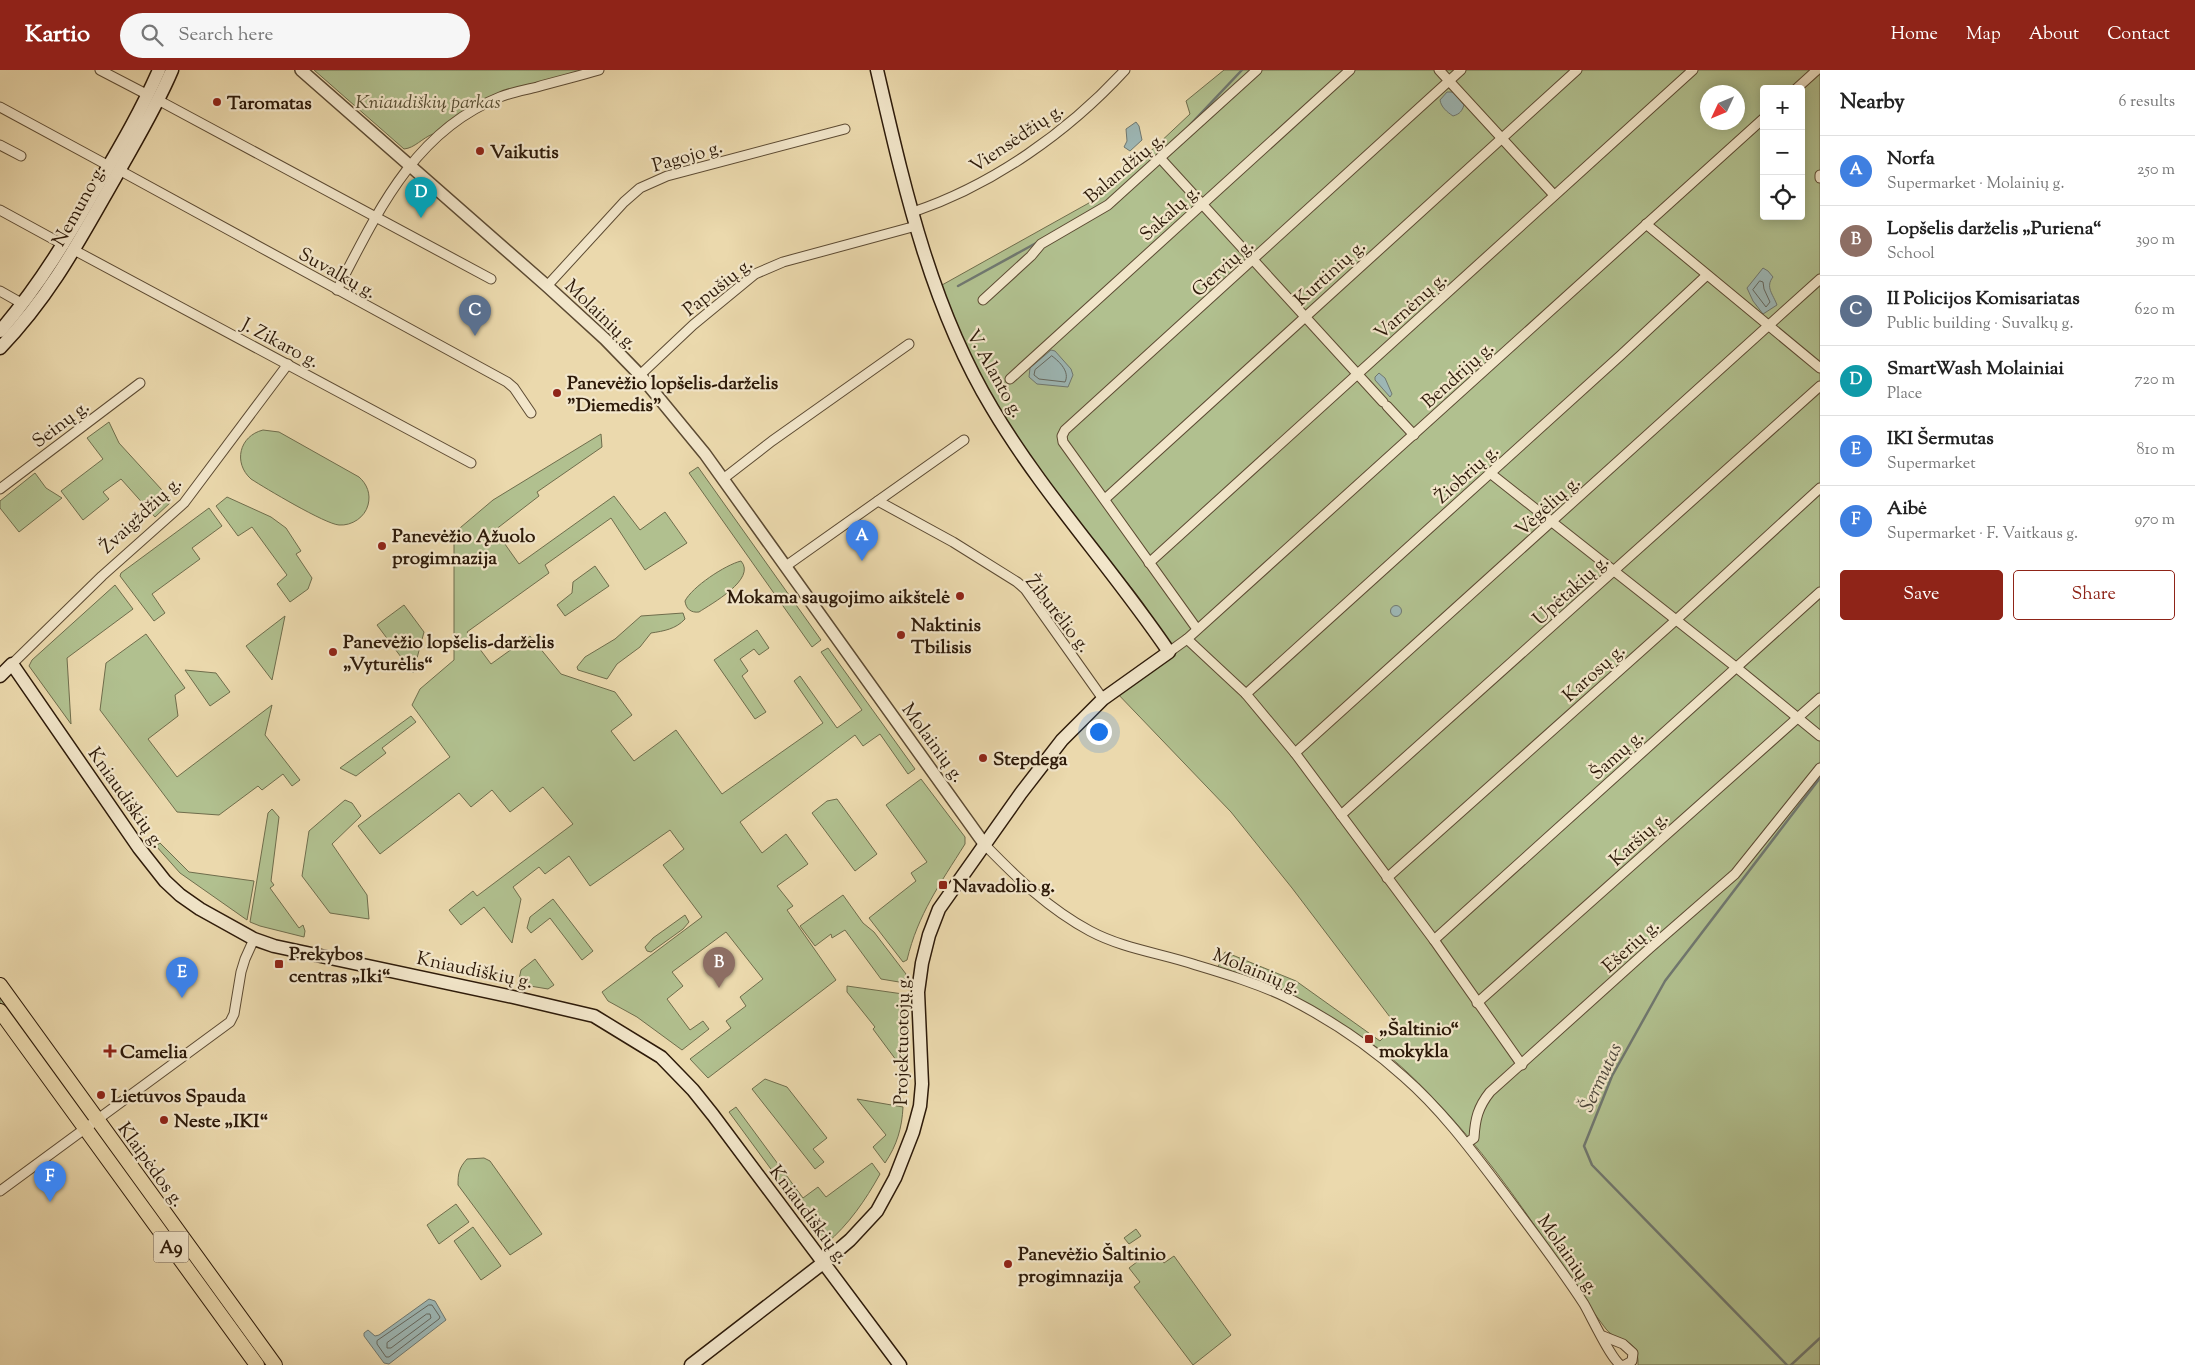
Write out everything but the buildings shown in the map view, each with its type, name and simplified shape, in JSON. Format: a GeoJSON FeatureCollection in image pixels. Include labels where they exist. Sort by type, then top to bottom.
{"type":"FeatureCollection","features":[{"type":"Feature","properties":{"kind":"highway","name":"Klaipėdos g."},"geometry":{"type":"LineString","coordinates":[[0,985],[275,1365]]}},
{"type":"Feature","properties":{"kind":"highway","name":"Klaipėdos g."},"geometry":{"type":"LineString","coordinates":[[0,1011],[257,1365]]}},
{"type":"Feature","properties":{"kind":"main road","name":"Nemuno g."},"geometry":{"type":"LineString","coordinates":[[153,97],[159,70]]}},
{"type":"Feature","properties":{"kind":"main road","name":"Nemuno g."},"geometry":{"type":"LineString","coordinates":[[0,348],[69,247],[153,97],[172,70]]}},
{"type":"Feature","properties":{"kind":"main road","name":"V. Alanto g."},"geometry":{"type":"LineString","coordinates":[[877,70],[912,212],[946,318],[991,408],[1016,445],[1169,652]]}},
{"type":"Feature","properties":{"kind":"main road","name":"Nemuno g."},"geometry":{"type":"LineString","coordinates":[[0,331],[32,300]]}},
{"type":"Feature","properties":{"kind":"main road","name":"Projektuotojų g."},"geometry":{"type":"LineString","coordinates":[[691,1365],[823,1263],[850,1240],[877,1211],[895,1178],[914,1132],[920,1106],[922,1084],[918,992],[929,935],[939,909],[1022,791],[1062,740],[1103,699],[1169,652]]}},
{"type":"Feature","properties":{"kind":"main road","name":"Žvaigždžių g."},"geometry":{"type":"LineString","coordinates":[[0,676],[12,664]]}},
{"type":"Feature","properties":{"kind":"main road","name":"Kniaudiškių g."},"geometry":{"type":"LineString","coordinates":[[12,664],[160,875],[186,900],[254,940],[274,946],[513,996],[594,1016],[649,1048],[673,1067],[713,1115],[900,1365]]}},
{"type":"Feature","properties":{"kind":"street"},"geometry":{"type":"LineString","coordinates":[[100,70],[491,279]]}},
{"type":"Feature","properties":{"kind":"street","name":"Molainių g."},"geometry":{"type":"LineString","coordinates":[[301,70],[547,286],[605,339],[640,375],[678,420],[723,479],[986,844],[1016,878],[1036,895],[1091,931],[1130,948],[1192,963],[1288,998],[1376,1053],[1406,1079],[1467,1143],[1564,1274],[1603,1336],[1612,1357],[1621,1365]]}},
{"type":"Feature","properties":{"kind":"street"},"geometry":{"type":"LineString","coordinates":[[337,290],[375,217],[409,165],[423,149],[451,124],[482,105],[502,96],[600,70]]}},
{"type":"Feature","properties":{"kind":"street","name":"Balandžių g."},"geometry":{"type":"LineString","coordinates":[[983,300],[1031,256],[1041,244],[1102,210],[1161,159],[1257,70]]}},
{"type":"Feature","properties":{"kind":"street","name":"Sakalų g."},"geometry":{"type":"LineString","coordinates":[[1010,379],[1350,70]]}},
{"type":"Feature","properties":{"kind":"street"},"geometry":{"type":"LineString","coordinates":[[1439,70],[1554,195]]}},
{"type":"Feature","properties":{"kind":"street","name":"Gervių g."},"geometry":{"type":"LineString","coordinates":[[1197,629],[1063,442],[1062,436],[1065,430],[1461,70]]}},
{"type":"Feature","properties":{"kind":"street","name":"Kurtinių g."},"geometry":{"type":"LineString","coordinates":[[1105,499],[1577,70]]}},
{"type":"Feature","properties":{"kind":"street","name":"Varnėnų g."},"geometry":{"type":"LineString","coordinates":[[1149,563],[1693,70]]}},
{"type":"Feature","properties":{"kind":"street"},"geometry":{"type":"LineString","coordinates":[[1800,85],[1817,70]]}},
{"type":"Feature","properties":{"kind":"street","name":"Viensėdžių g."},"geometry":{"type":"LineString","coordinates":[[912,212],[976,185],[1023,157],[1074,120],[1120,72]]}},
{"type":"Feature","properties":{"kind":"street","name":"Suvalkų g."},"geometry":{"type":"LineString","coordinates":[[0,107],[507,382],[514,388],[531,413]]}},
{"type":"Feature","properties":{"kind":"street","name":"Bendrijų g."},"geometry":{"type":"LineString","coordinates":[[1169,652],[1187,639],[1760,122]]}},
{"type":"Feature","properties":{"kind":"street","name":"Pagojo g."},"geometry":{"type":"LineString","coordinates":[[547,286],[624,202],[651,182],[845,129]]}},
{"type":"Feature","properties":{"kind":"street"},"geometry":{"type":"LineString","coordinates":[[0,145],[21,156]]}},
{"type":"Feature","properties":{"kind":"street"},"geometry":{"type":"LineString","coordinates":[[1161,159],[1414,435]]}},
{"type":"Feature","properties":{"kind":"street","name":"J. Zikaro g."},"geometry":{"type":"LineString","coordinates":[[0,210],[472,464]]}},
{"type":"Feature","properties":{"kind":"street"},"geometry":{"type":"LineString","coordinates":[[1646,224],[1820,368]]}},
{"type":"Feature","properties":{"kind":"street","name":"Papušių g."},"geometry":{"type":"LineString","coordinates":[[640,375],[693,325],[755,274],[783,262],[916,226]]}},
{"type":"Feature","properties":{"kind":"street","name":"Žiobrių g."},"geometry":{"type":"LineString","coordinates":[[1246,694],[1706,275]]}},
{"type":"Feature","properties":{"kind":"street","name":"Vėgėlių g."},"geometry":{"type":"LineString","coordinates":[[1295,754],[1820,278]]}},
{"type":"Feature","properties":{"kind":"street"},"geometry":{"type":"LineString","coordinates":[[0,291],[32,300]]}},
{"type":"Feature","properties":{"kind":"street"},"geometry":{"type":"LineString","coordinates":[[723,479],[772,441],[909,344]]}},
{"type":"Feature","properties":{"kind":"street","name":"Žvaigždžių g."},"geometry":{"type":"LineString","coordinates":[[12,664],[102,576],[184,502],[288,364]]}},
{"type":"Feature","properties":{"kind":"street","name":"Seinų g."},"geometry":{"type":"LineString","coordinates":[[0,489],[140,383]]}},
{"type":"Feature","properties":{"kind":"street","name":"Upėtakių g."},"geometry":{"type":"LineString","coordinates":[[1341,815],[1820,386]]}},
{"type":"Feature","properties":{"kind":"street"},"geometry":{"type":"LineString","coordinates":[[786,566],[964,440]]}},
{"type":"Feature","properties":{"kind":"street"},"geometry":{"type":"LineString","coordinates":[[1490,473],[1820,736]]}},
{"type":"Feature","properties":{"kind":"street","name":"Karosų g."},"geometry":{"type":"LineString","coordinates":[[1387,878],[1676,620],[1820,488]]}},
{"type":"Feature","properties":{"kind":"street","name":"Žiburėlio g."},"geometry":{"type":"LineString","coordinates":[[878,501],[953,542],[1025,589],[1103,699]]}},
{"type":"Feature","properties":{"kind":"street","name":"Šamų g."},"geometry":{"type":"LineString","coordinates":[[1434,940],[1820,592]]}},
{"type":"Feature","properties":{"kind":"street"},"geometry":{"type":"LineString","coordinates":[[1187,639],[1246,694],[1295,754],[1434,940],[1522,1065]]}},
{"type":"Feature","properties":{"kind":"street","name":"Karšių g."},"geometry":{"type":"LineString","coordinates":[[1477,1002],[1820,698]]}},
{"type":"Feature","properties":{"kind":"street","name":"Ešerių g."},"geometry":{"type":"LineString","coordinates":[[1467,1143],[1474,1138],[1477,1114],[1482,1102],[1490,1092],[1735,874],[1820,768]]}},
{"type":"Feature","properties":{"kind":"street"},"geometry":{"type":"LineString","coordinates":[[0,1191],[232,1020],[243,966],[254,940]]}},
{"type":"Feature","properties":{"kind":"street"},"geometry":{"type":"LineString","coordinates":[[1603,1336],[1629,1347],[1633,1353],[1632,1361],[1625,1365]]}},
{"type":"Feature","properties":{"kind":"green space","name":"Kniaudiškių parkas"},"geometry":{"type":"Polygon","coordinates":[[[314,70],[587,70],[501,93],[415,145],[404,149],[314,70]]]}},
{"type":"Feature","properties":{"kind":"green space"},"geometry":{"type":"Polygon","coordinates":[[[1224,70],[1820,70],[1820,1365],[1638,1365],[1635,1349],[1632,1345],[1611,1334],[1606,1329],[1526,1213],[1466,1134],[1394,1060],[1367,1041],[1363,1044],[1288,998],[1216,971],[1225,952],[1296,981],[1380,1041],[1396,1025],[1292,888],[1231,812],[1114,690],[1175,647],[1161,632],[1143,603],[1107,561],[1034,464],[989,396],[970,360],[954,323],[942,285],[1105,194],[1190,114],[1186,101],[1224,70]]]}},
{"type":"Feature","properties":{"kind":"green space"},"geometry":{"type":"Polygon","coordinates":[[[109,422],[119,443],[172,501],[155,517],[121,479],[103,492],[109,499],[83,520],[61,491],[103,459],[87,438],[109,422]]]}},
{"type":"Feature","properties":{"kind":"green space"},"geometry":{"type":"Polygon","coordinates":[[[263,430],[279,432],[359,477],[369,493],[368,505],[361,517],[349,524],[339,525],[332,523],[295,505],[251,479],[245,473],[242,465],[241,451],[248,438],[263,430]]]}},
{"type":"Feature","properties":{"kind":"green space"},"geometry":{"type":"Polygon","coordinates":[[[601,434],[602,447],[537,492],[539,496],[495,530],[519,564],[614,496],[640,530],[665,512],[687,543],[645,570],[611,518],[545,565],[549,573],[467,632],[491,664],[530,636],[561,674],[615,692],[632,715],[611,731],[634,761],[676,730],[722,794],[823,723],[794,681],[800,676],[837,728],[862,710],[821,652],[828,648],[915,769],[908,774],[880,734],[863,746],[855,735],[740,822],[762,853],[786,834],[808,864],[777,886],[793,906],[787,910],[836,980],[708,1078],[690,1059],[731,1028],[726,1021],[746,1006],[740,997],[763,979],[726,932],[672,972],[683,986],[667,999],[690,1030],[703,1021],[709,1029],[682,1050],[637,1017],[608,1001],[602,992],[702,917],[663,865],[684,849],[670,830],[590,886],[569,856],[545,874],[539,867],[513,887],[521,899],[512,943],[484,907],[461,925],[449,910],[473,891],[477,896],[573,824],[543,787],[510,812],[492,790],[471,807],[459,793],[380,854],[358,826],[450,757],[412,705],[420,689],[454,660],[454,533],[493,500],[601,434]]]}},
{"type":"Feature","properties":{"kind":"green space"},"geometry":{"type":"Polygon","coordinates":[[[698,467],[821,640],[812,647],[689,473],[698,467]]]}},
{"type":"Feature","properties":{"kind":"green space"},"geometry":{"type":"Polygon","coordinates":[[[35,473],[46,488],[62,498],[19,532],[0,508],[0,501],[35,473]]]}},
{"type":"Feature","properties":{"kind":"green space"},"geometry":{"type":"Polygon","coordinates":[[[227,497],[271,517],[286,528],[301,551],[296,554],[312,578],[308,589],[290,602],[277,584],[287,575],[252,527],[238,536],[216,506],[227,497]]]}},
{"type":"Feature","properties":{"kind":"green space"},"geometry":{"type":"Polygon","coordinates":[[[209,508],[222,526],[192,548],[200,559],[152,594],[165,613],[154,621],[120,576],[121,573],[209,508]]]}},
{"type":"Feature","properties":{"kind":"green space"},"geometry":{"type":"Polygon","coordinates":[[[741,561],[744,568],[743,575],[738,583],[722,597],[699,612],[691,611],[688,608],[685,601],[694,589],[718,572],[741,561]]]}},
{"type":"Feature","properties":{"kind":"green space"},"geometry":{"type":"Polygon","coordinates":[[[595,566],[609,586],[565,616],[557,605],[572,593],[573,582],[595,566]]]}},
{"type":"Feature","properties":{"kind":"green space"},"geometry":{"type":"Polygon","coordinates":[[[115,585],[133,609],[67,658],[71,724],[29,666],[32,660],[115,585]]]}},
{"type":"Feature","properties":{"kind":"green space"},"geometry":{"type":"Polygon","coordinates":[[[404,605],[424,632],[413,673],[377,625],[404,605]]]}},
{"type":"Feature","properties":{"kind":"green space"},"geometry":{"type":"Polygon","coordinates":[[[683,613],[685,619],[678,625],[670,629],[651,633],[640,647],[617,664],[607,679],[578,670],[577,667],[585,657],[615,639],[641,616],[683,613]]]}},
{"type":"Feature","properties":{"kind":"green space"},"geometry":{"type":"Polygon","coordinates":[[[285,616],[272,680],[246,646],[285,616]]]}},
{"type":"Feature","properties":{"kind":"green space"},"geometry":{"type":"Polygon","coordinates":[[[757,630],[769,648],[759,655],[754,649],[740,659],[748,671],[742,676],[766,712],[755,719],[714,660],[757,630]]]}},
{"type":"Feature","properties":{"kind":"green space"},"geometry":{"type":"Polygon","coordinates":[[[146,634],[185,688],[175,695],[178,716],[148,739],[177,777],[272,705],[265,735],[300,780],[292,786],[283,774],[262,790],[258,786],[219,815],[177,812],[100,710],[106,663],[146,634]]]}},
{"type":"Feature","properties":{"kind":"green space"},"geometry":{"type":"Polygon","coordinates":[[[185,670],[216,673],[230,692],[210,706],[185,670]]]}},
{"type":"Feature","properties":{"kind":"green space"},"geometry":{"type":"Polygon","coordinates":[[[411,716],[416,722],[382,748],[386,753],[356,776],[340,768],[411,716]]]}},
{"type":"Feature","properties":{"kind":"green space"},"geometry":{"type":"Polygon","coordinates":[[[921,779],[965,837],[965,844],[931,900],[917,928],[907,960],[903,962],[869,918],[916,881],[911,873],[927,862],[886,805],[921,779]]]}},
{"type":"Feature","properties":{"kind":"green space"},"geometry":{"type":"Polygon","coordinates":[[[837,799],[877,854],[855,871],[812,813],[827,801],[837,799]]]}},
{"type":"Feature","properties":{"kind":"green space"},"geometry":{"type":"Polygon","coordinates":[[[345,800],[352,803],[361,816],[332,844],[367,895],[369,919],[330,913],[302,876],[309,831],[345,800]]]}},
{"type":"Feature","properties":{"kind":"green space"},"geometry":{"type":"Polygon","coordinates":[[[272,809],[279,817],[271,881],[274,885],[270,888],[299,928],[303,925],[304,937],[250,922],[268,813],[272,809]]]}},
{"type":"Feature","properties":{"kind":"green space"},"geometry":{"type":"Polygon","coordinates":[[[160,843],[189,872],[254,881],[247,920],[180,873],[156,846],[160,843]]]}},
{"type":"Feature","properties":{"kind":"green space"},"geometry":{"type":"Polygon","coordinates":[[[843,895],[863,923],[874,932],[906,974],[905,983],[881,979],[845,930],[832,938],[831,934],[815,946],[800,926],[843,895]]]}},
{"type":"Feature","properties":{"kind":"green space"},"geometry":{"type":"Polygon","coordinates":[[[553,899],[593,951],[582,960],[550,918],[531,933],[527,928],[530,917],[553,899]]]}},
{"type":"Feature","properties":{"kind":"green space"},"geometry":{"type":"Polygon","coordinates":[[[685,915],[689,922],[683,929],[651,952],[647,951],[645,947],[653,938],[685,915]]]}},
{"type":"Feature","properties":{"kind":"green space"},"geometry":{"type":"Polygon","coordinates":[[[535,959],[554,985],[548,989],[518,984],[521,970],[535,959]]]}},
{"type":"Feature","properties":{"kind":"green space"},"geometry":{"type":"Polygon","coordinates":[[[847,986],[903,994],[908,1076],[873,1029],[875,1027],[847,992],[847,986]]]}},
{"type":"Feature","properties":{"kind":"green space"},"geometry":{"type":"Polygon","coordinates":[[[0,993],[87,1116],[51,1074],[0,1004],[0,993]]]}},
{"type":"Feature","properties":{"kind":"green space"},"geometry":{"type":"Polygon","coordinates":[[[765,1079],[787,1087],[827,1138],[813,1149],[824,1162],[815,1169],[752,1089],[765,1079]]]}},
{"type":"Feature","properties":{"kind":"green space"},"geometry":{"type":"Polygon","coordinates":[[[857,1099],[903,1107],[898,1136],[893,1150],[885,1163],[873,1147],[886,1135],[857,1099]]]}},
{"type":"Feature","properties":{"kind":"green space"},"geometry":{"type":"Polygon","coordinates":[[[736,1107],[803,1198],[818,1187],[826,1197],[872,1163],[880,1174],[856,1212],[826,1244],[729,1112],[736,1107]]]}},
{"type":"Feature","properties":{"kind":"green space"},"geometry":{"type":"Polygon","coordinates":[[[484,1158],[490,1161],[542,1234],[510,1255],[458,1185],[459,1171],[467,1159],[484,1158]]]}},
{"type":"Feature","properties":{"kind":"green space"},"geometry":{"type":"Polygon","coordinates":[[[456,1204],[469,1222],[439,1244],[427,1225],[456,1204]]]}},
{"type":"Feature","properties":{"kind":"green space"},"geometry":{"type":"Polygon","coordinates":[[[473,1227],[501,1266],[481,1280],[454,1241],[473,1227]]]}},
{"type":"Feature","properties":{"kind":"green space"},"geometry":{"type":"Polygon","coordinates":[[[1136,1229],[1141,1236],[1129,1244],[1124,1238],[1136,1229]]]}},
{"type":"Feature","properties":{"kind":"green space"},"geometry":{"type":"Polygon","coordinates":[[[1154,1249],[1164,1263],[1174,1256],[1231,1335],[1193,1365],[1134,1287],[1140,1282],[1129,1268],[1154,1249]]]}},
{"type":"Feature","properties":{"kind":"green space"},"geometry":{"type":"Polygon","coordinates":[[[194,1261],[269,1365],[262,1365],[188,1264],[194,1261]]]}},
{"type":"Feature","properties":{"kind":"water"},"geometry":{"type":"Polygon","coordinates":[[[1447,92],[1454,92],[1464,105],[1460,112],[1453,116],[1445,109],[1440,100],[1447,92]]]}},
{"type":"Feature","properties":{"kind":"water"},"geometry":{"type":"Polygon","coordinates":[[[1136,122],[1139,126],[1142,140],[1130,151],[1124,147],[1127,141],[1126,129],[1136,122]]]}},
{"type":"Feature","properties":{"kind":"water"},"geometry":{"type":"Polygon","coordinates":[[[1763,268],[1773,277],[1770,287],[1777,305],[1763,314],[1753,301],[1747,288],[1763,268]]]}},
{"type":"Feature","properties":{"kind":"water"},"geometry":{"type":"Polygon","coordinates":[[[1051,350],[1055,351],[1071,369],[1073,375],[1068,387],[1037,384],[1029,377],[1030,368],[1051,350]]]}},
{"type":"Feature","properties":{"kind":"water"},"geometry":{"type":"Polygon","coordinates":[[[1379,373],[1385,378],[1392,394],[1390,397],[1375,380],[1379,373]]]}},
{"type":"Feature","properties":{"kind":"water"},"geometry":{"type":"Polygon","coordinates":[[[1396,605],[1402,611],[1396,617],[1390,611],[1396,605]]]}},
{"type":"Feature","properties":{"kind":"water"},"geometry":{"type":"Polygon","coordinates":[[[429,1299],[435,1301],[446,1320],[389,1364],[384,1363],[364,1336],[364,1333],[368,1330],[375,1336],[379,1335],[429,1299]]]}},
{"type":"Feature","properties":{"kind":"waterway"},"geometry":{"type":"LineString","coordinates":[[1188,127],[1242,70]]}},
{"type":"Feature","properties":{"kind":"waterway"},"geometry":{"type":"LineString","coordinates":[[958,286],[1038,242]]}},
{"type":"Feature","properties":{"kind":"waterway","name":"Šermutas"},"geometry":{"type":"LineString","coordinates":[[1787,1365],[1592,1165],[1584,1146],[1612,1076],[1665,981],[1820,778]]}},
{"type":"Feature","properties":{"kind":"waterway"},"geometry":{"type":"LineString","coordinates":[[1791,1365],[1820,1338]]}},
{"type":"Feature","properties":{"kind":"place","name":"Taromatas"},"geometry":{"type":"Point","coordinates":[217,102]}},
{"type":"Feature","properties":{"kind":"place","name":"Vaikutis"},"geometry":{"type":"Point","coordinates":[480,151]}},
{"type":"Feature","properties":{"kind":"place","name":"SmartWash Molainiai"},"geometry":{"type":"Point","coordinates":[421,218]}},
{"type":"Feature","properties":{"kind":"place","name":"II Policijos Komisariatas"},"geometry":{"type":"Point","coordinates":[475,336]}},
{"type":"Feature","properties":{"kind":"place","name":"Panevėžio lopšelis-darželis \"Diemedis\""},"geometry":{"type":"Point","coordinates":[557,393]}},
{"type":"Feature","properties":{"kind":"place","name":"Panevėžio Ąžuolo progimnazija"},"geometry":{"type":"Point","coordinates":[382,546]}},
{"type":"Feature","properties":{"kind":"place","name":"Norfa"},"geometry":{"type":"Point","coordinates":[862,561]}},
{"type":"Feature","properties":{"kind":"place","name":"Mokama saugojimo aikštelė"},"geometry":{"type":"Point","coordinates":[960,596]}},
{"type":"Feature","properties":{"kind":"place","name":"Naktinis Tbilisis"},"geometry":{"type":"Point","coordinates":[901,635]}},
{"type":"Feature","properties":{"kind":"place","name":"Panevėžio lopšelis-darželis „Vyturėlis“"},"geometry":{"type":"Point","coordinates":[333,652]}},
{"type":"Feature","properties":{"kind":"place","name":"Stepdega"},"geometry":{"type":"Point","coordinates":[983,758]}},
{"type":"Feature","properties":{"kind":"place","name":"Navadolio g."},"geometry":{"type":"Point","coordinates":[943,885]}},
{"type":"Feature","properties":{"kind":"place","name":"Prekybos centras „Iki“"},"geometry":{"type":"Point","coordinates":[279,964]}},
{"type":"Feature","properties":{"kind":"place","name":"Lopšelis darželis „Puriena“"},"geometry":{"type":"Point","coordinates":[719,988]}},
{"type":"Feature","properties":{"kind":"place","name":"IKI Šermutas"},"geometry":{"type":"Point","coordinates":[182,998]}},
{"type":"Feature","properties":{"kind":"place","name":"„Šaltinio“ mokykla"},"geometry":{"type":"Point","coordinates":[1369,1039]}},
{"type":"Feature","properties":{"kind":"place","name":"Camelia"},"geometry":{"type":"Point","coordinates":[110,1051]}},
{"type":"Feature","properties":{"kind":"place","name":"Lietuvos Spauda"},"geometry":{"type":"Point","coordinates":[101,1095]}},
{"type":"Feature","properties":{"kind":"place","name":"Neste „IKI“"},"geometry":{"type":"Point","coordinates":[164,1120]}},
{"type":"Feature","properties":{"kind":"place","name":"Aibė"},"geometry":{"type":"Point","coordinates":[50,1202]}},
{"type":"Feature","properties":{"kind":"place","name":"Panevėžio Šaltinio progimnazija"},"geometry":{"type":"Point","coordinates":[1008,1264]}}]}
